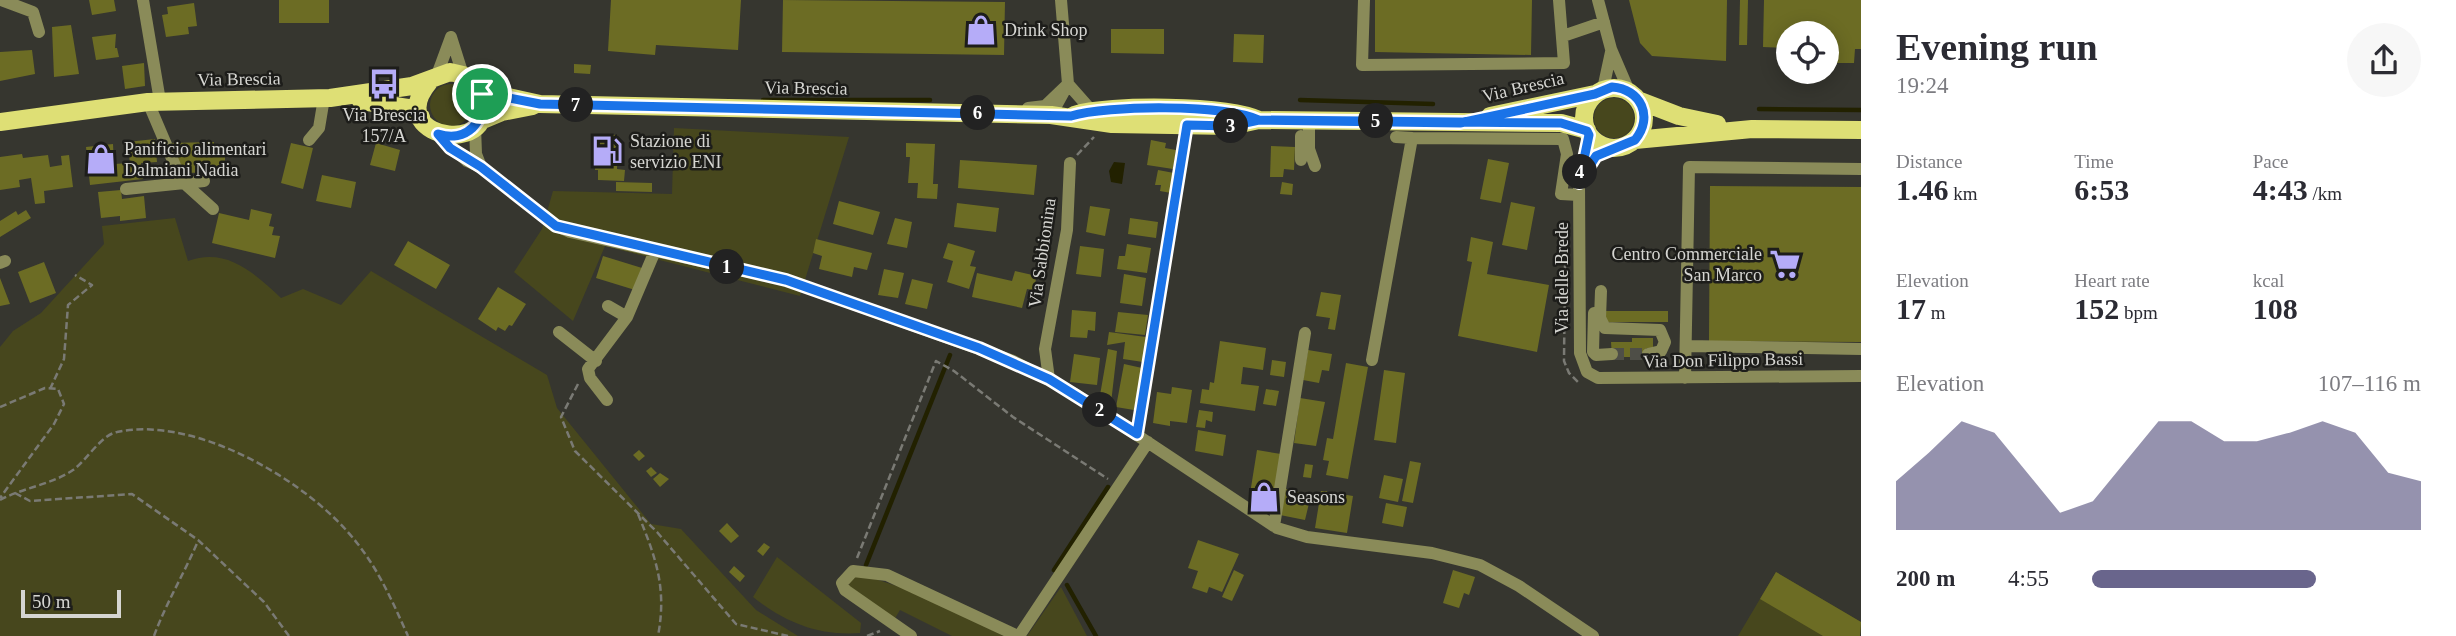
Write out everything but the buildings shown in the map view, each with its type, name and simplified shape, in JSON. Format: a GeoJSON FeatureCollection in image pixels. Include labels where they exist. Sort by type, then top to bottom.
{"type":"FeatureCollection","features":[{"type":"Feature","properties":{"kind":"main road","name":"Via Brescia"},"geometry":{"type":"LineString","coordinates":[[327,98],[433,78],[450,72],[499,96],[540,104],[1051,115],[1112,124],[1231,126],[1259,120],[1561,123],[1588,133],[1599,144],[1613,148],[1635,140],[1752,128]]}},
{"type":"Feature","properties":{"kind":"main road"},"geometry":{"type":"LineString","coordinates":[[421,117],[419,98],[433,78]]}},
{"type":"Feature","properties":{"kind":"main road"},"geometry":{"type":"LineString","coordinates":[[470,80],[484,104],[476,125]]}},
{"type":"Feature","properties":{"kind":"main road","name":"Via Brescia"},"geometry":{"type":"LineString","coordinates":[[1460,123],[1621,88],[1634,96],[1700,121],[1752,128],[1861,130]]}},
{"type":"Feature","properties":{"kind":"main road","name":"Via Brescia"},"geometry":{"type":"LineString","coordinates":[[1588,133],[1586,107],[1599,92]]}},
{"type":"Feature","properties":{"kind":"main road"},"geometry":{"type":"LineString","coordinates":[[1634,96],[1645,121],[1635,140]]}},
{"type":"Feature","properties":{"kind":"main road","name":"Via Brescia"},"geometry":{"type":"LineString","coordinates":[[0,122],[154,101],[327,98],[385,103],[408,108],[438,134],[457,136],[502,113],[540,104]]}},
{"type":"Feature","properties":{"kind":"main road","name":"Via Brescia"},"geometry":{"type":"LineString","coordinates":[[1071,116],[1091,110],[1234,111],[1259,120]]}},
{"type":"Feature","properties":{"kind":"street"},"geometry":{"type":"LineString","coordinates":[[1,0],[33,12],[40,32]]}},
{"type":"Feature","properties":{"kind":"street"},"geometry":{"type":"LineString","coordinates":[[143,0],[154,101],[182,182],[213,209]]}},
{"type":"Feature","properties":{"kind":"street"},"geometry":{"type":"LineString","coordinates":[[1051,115],[1068,84],[1061,0]]}},
{"type":"Feature","properties":{"kind":"street"},"geometry":{"type":"LineString","coordinates":[[1364,0],[1362,65],[1564,63],[1559,0]]}},
{"type":"Feature","properties":{"kind":"street"},"geometry":{"type":"LineString","coordinates":[[1598,0],[1611,49],[1634,96]]}},
{"type":"Feature","properties":{"kind":"street"},"geometry":{"type":"LineString","coordinates":[[1563,36],[1604,22]]}},
{"type":"Feature","properties":{"kind":"street"},"geometry":{"type":"LineString","coordinates":[[433,78],[451,37],[470,80]]}},
{"type":"Feature","properties":{"kind":"street"},"geometry":{"type":"LineString","coordinates":[[1599,92],[1611,49]]}},
{"type":"Feature","properties":{"kind":"street"},"geometry":{"type":"LineString","coordinates":[[1068,84],[1091,110]]}},
{"type":"Feature","properties":{"kind":"street"},"geometry":{"type":"LineString","coordinates":[[908,111],[937,107],[1037,108],[1045,106],[1068,84]]}},
{"type":"Feature","properties":{"kind":"street"},"geometry":{"type":"LineString","coordinates":[[309,140],[319,128],[327,98]]}},
{"type":"Feature","properties":{"kind":"street"},"geometry":{"type":"LineString","coordinates":[[1301,160],[1305,120]]}},
{"type":"Feature","properties":{"kind":"street"},"geometry":{"type":"LineString","coordinates":[[1305,120],[1309,149],[1315,166]]}},
{"type":"Feature","properties":{"kind":"street"},"geometry":{"type":"LineString","coordinates":[[476,125],[475,147],[481,167]]}},
{"type":"Feature","properties":{"kind":"street"},"geometry":{"type":"LineString","coordinates":[[911,636],[845,590],[842,583],[852,571],[887,575],[1018,636],[1119,486],[1143,438],[1187,125]]}},
{"type":"Feature","properties":{"kind":"street","name":"Via delle Brede"},"geometry":{"type":"LineString","coordinates":[[1587,372],[1580,353],[1579,189],[1588,133]]}},
{"type":"Feature","properties":{"kind":"street"},"geometry":{"type":"LineString","coordinates":[[438,134],[467,161],[481,167],[556,226],[786,280],[1026,367],[1049,379],[1091,410],[1143,438],[1201,482],[1274,526],[1307,537],[1383,545],[1480,565],[1519,586],[1593,636]]}},
{"type":"Feature","properties":{"kind":"street"},"geometry":{"type":"LineString","coordinates":[[1396,137],[1563,139],[1567,154],[1561,194],[1579,189],[1596,156],[1613,148]]}},
{"type":"Feature","properties":{"kind":"street"},"geometry":{"type":"LineString","coordinates":[[1372,360],[1412,138]]}},
{"type":"Feature","properties":{"kind":"street","name":"Via Sabbionina"},"geometry":{"type":"LineString","coordinates":[[1049,379],[1045,349],[1067,230],[1070,163]]}},
{"type":"Feature","properties":{"kind":"street"},"geometry":{"type":"LineString","coordinates":[[1685,378],[1689,167],[1861,169]]}},
{"type":"Feature","properties":{"kind":"street"},"geometry":{"type":"LineString","coordinates":[[126,189],[204,181]]}},
{"type":"Feature","properties":{"kind":"street"},"geometry":{"type":"LineString","coordinates":[[607,400],[590,378],[592,365],[627,317],[655,251]]}},
{"type":"Feature","properties":{"kind":"street"},"geometry":{"type":"LineString","coordinates":[[1612,355],[1596,355],[1592,352],[1594,300],[1601,291],[1600,318],[1605,328],[1660,330],[1665,342],[1661,351],[1648,354]]}},
{"type":"Feature","properties":{"kind":"street"},"geometry":{"type":"LineString","coordinates":[[608,306],[627,317]]}},
{"type":"Feature","properties":{"kind":"street"},"geometry":{"type":"LineString","coordinates":[[559,332],[592,365]]}},
{"type":"Feature","properties":{"kind":"street"},"geometry":{"type":"LineString","coordinates":[[1274,526],[1305,333]]}},
{"type":"Feature","properties":{"kind":"street"},"geometry":{"type":"LineString","coordinates":[[1686,346],[1861,349]]}},
{"type":"Feature","properties":{"kind":"street"},"geometry":{"type":"LineString","coordinates":[[1026,367],[1045,349]]}},
{"type":"Feature","properties":{"kind":"street","name":"Via Don Filippo Bassi"},"geometry":{"type":"LineString","coordinates":[[1587,372],[1598,378],[1861,376]]}},
{"type":"Feature","properties":{"kind":"path"},"geometry":{"type":"LineString","coordinates":[[1070,163],[1089,142],[1112,124]]}},
{"type":"Feature","properties":{"kind":"path"},"geometry":{"type":"LineString","coordinates":[[50,389],[64,359],[68,304],[92,285],[75,275]]}},
{"type":"Feature","properties":{"kind":"path"},"geometry":{"type":"LineString","coordinates":[[852,571],[936,361],[948,367],[1013,417],[1119,486]]}},
{"type":"Feature","properties":{"kind":"path"},"geometry":{"type":"LineString","coordinates":[[592,365],[561,416],[575,451],[637,512],[736,624],[788,636]]}},
{"type":"Feature","properties":{"kind":"path"},"geometry":{"type":"LineString","coordinates":[[0,408],[50,389],[58,389],[64,404],[54,424],[0,499]]}},
{"type":"Feature","properties":{"kind":"path"},"geometry":{"type":"LineString","coordinates":[[0,499],[72,471],[114,432],[161,429],[198,435],[248,457],[310,497],[356,541],[382,578],[408,636]]}},
{"type":"Feature","properties":{"kind":"path"},"geometry":{"type":"LineString","coordinates":[[14,492],[30,501],[132,494],[198,540],[264,602],[289,636]]}},
{"type":"Feature","properties":{"kind":"path"},"geometry":{"type":"LineString","coordinates":[[637,512],[658,562],[663,611],[658,636]]}},
{"type":"Feature","properties":{"kind":"path"},"geometry":{"type":"LineString","coordinates":[[154,636],[170,595],[186,573],[198,540]]}},
{"type":"Feature","properties":{"kind":"shaded area"},"geometry":{"type":"Polygon","coordinates":[[[451,84],[466,90],[472,105],[466,120],[451,126],[436,120],[430,105],[436,90],[451,84]]]}},
{"type":"Feature","properties":{"kind":"shaded area"},"geometry":{"type":"Polygon","coordinates":[[[1614,98],[1622,99],[1628,104],[1633,110],[1633,126],[1628,132],[1622,137],[1614,138],[1606,137],[1600,132],[1595,126],[1594,118],[1595,110],[1600,104],[1606,99],[1614,98]]]}},
{"type":"Feature","properties":{"kind":"shaded area"},"geometry":{"type":"Polygon","coordinates":[[[674,128],[849,137],[800,296],[605,246],[573,321],[514,272],[542,229],[553,191],[672,194],[674,128]]]}},
{"type":"Feature","properties":{"kind":"shaded area"},"geometry":{"type":"Polygon","coordinates":[[[1114,162],[1125,163],[1122,184],[1111,182],[1109,171],[1114,162]]]}},
{"type":"Feature","properties":{"kind":"shaded area"},"geometry":{"type":"Polygon","coordinates":[[[175,218],[188,261],[215,257],[227,260],[250,272],[281,298],[303,289],[341,305],[371,271],[547,375],[557,408],[651,524],[681,529],[756,610],[798,636],[0,636],[0,347],[13,331],[41,313],[104,244],[102,226],[175,218]]]}},
{"type":"Feature","properties":{"kind":"shaded area"},"geometry":{"type":"Polygon","coordinates":[[[777,557],[861,623],[860,633],[830,632],[802,626],[777,614],[753,597],[777,557]]]}},
{"type":"Feature","properties":{"kind":"shaded area"},"geometry":{"type":"Polygon","coordinates":[[[1776,572],[1861,622],[1860,636],[1738,636],[1776,572]]]}},
{"type":"Feature","properties":{"kind":"shaded area"},"geometry":{"type":"Polygon","coordinates":[[[863,575],[921,594],[1004,636],[952,636],[900,610],[894,620],[849,586],[850,578],[863,575]]]}},
{"type":"Feature","properties":{"kind":"shaded area"},"geometry":{"type":"Polygon","coordinates":[[[1061,587],[1087,636],[1027,636],[1061,587]]]}},
{"type":"Feature","properties":{"kind":"waterway"},"geometry":{"type":"LineString","coordinates":[[763,100],[930,100]]}},
{"type":"Feature","properties":{"kind":"waterway"},"geometry":{"type":"LineString","coordinates":[[1300,100],[1433,104]]}},
{"type":"Feature","properties":{"kind":"waterway"},"geometry":{"type":"LineString","coordinates":[[1759,109],[1861,110]]}},
{"type":"Feature","properties":{"kind":"waterway"},"geometry":{"type":"LineString","coordinates":[[866,565],[950,355]]}},
{"type":"Feature","properties":{"kind":"waterway"},"geometry":{"type":"LineString","coordinates":[[1054,570],[1108,487]]}},
{"type":"Feature","properties":{"kind":"waterway"},"geometry":{"type":"LineString","coordinates":[[1067,585],[1096,636]]}},
{"type":"Feature","properties":{"kind":"tunnel"},"geometry":{"type":"LineString","coordinates":[[1612,354],[1648,354]]}},
{"type":"Feature","properties":{"kind":"place","name":"Drink Shop"},"geometry":{"type":"Point","coordinates":[981,30]}},
{"type":"Feature","properties":{"kind":"place","name":"Via Brescia 157/A"},"geometry":{"type":"Point","coordinates":[384,84]}},
{"type":"Feature","properties":{"kind":"place","name":"Stazione di servizio ENI"},"geometry":{"type":"Point","coordinates":[607,151]}},
{"type":"Feature","properties":{"kind":"place","name":"Panificio alimentari Dalmiani Nadia"},"geometry":{"type":"Point","coordinates":[101,159]}},
{"type":"Feature","properties":{"kind":"place","name":"Centro Commerciale San Marco"},"geometry":{"type":"Point","coordinates":[1785,264]}},
{"type":"Feature","properties":{"kind":"place","name":"Seasons"},"geometry":{"type":"Point","coordinates":[1264,497]}},
{"type":"Feature","properties":{"kind":"route"},"geometry":{"type":"LineString","coordinates":[[482,94],[477,85],[499,96],[540,104],[1071,116],[1091,110],[1115,109],[1234,111],[1259,120],[1460,123],[1595,94],[1612,87],[1635,95],[1643,107],[1645,121],[1640,135],[1628,145],[1596,156],[1579,183],[1589,135],[1587,131],[1561,123],[1460,123],[1309,120],[1259,120],[1246,125],[1187,125],[1137,434],[1049,379],[979,348],[786,280],[570,232],[556,226],[481,167],[467,161],[450,148],[438,134],[457,136],[475,127],[482,114],[482,94]]}}]}
